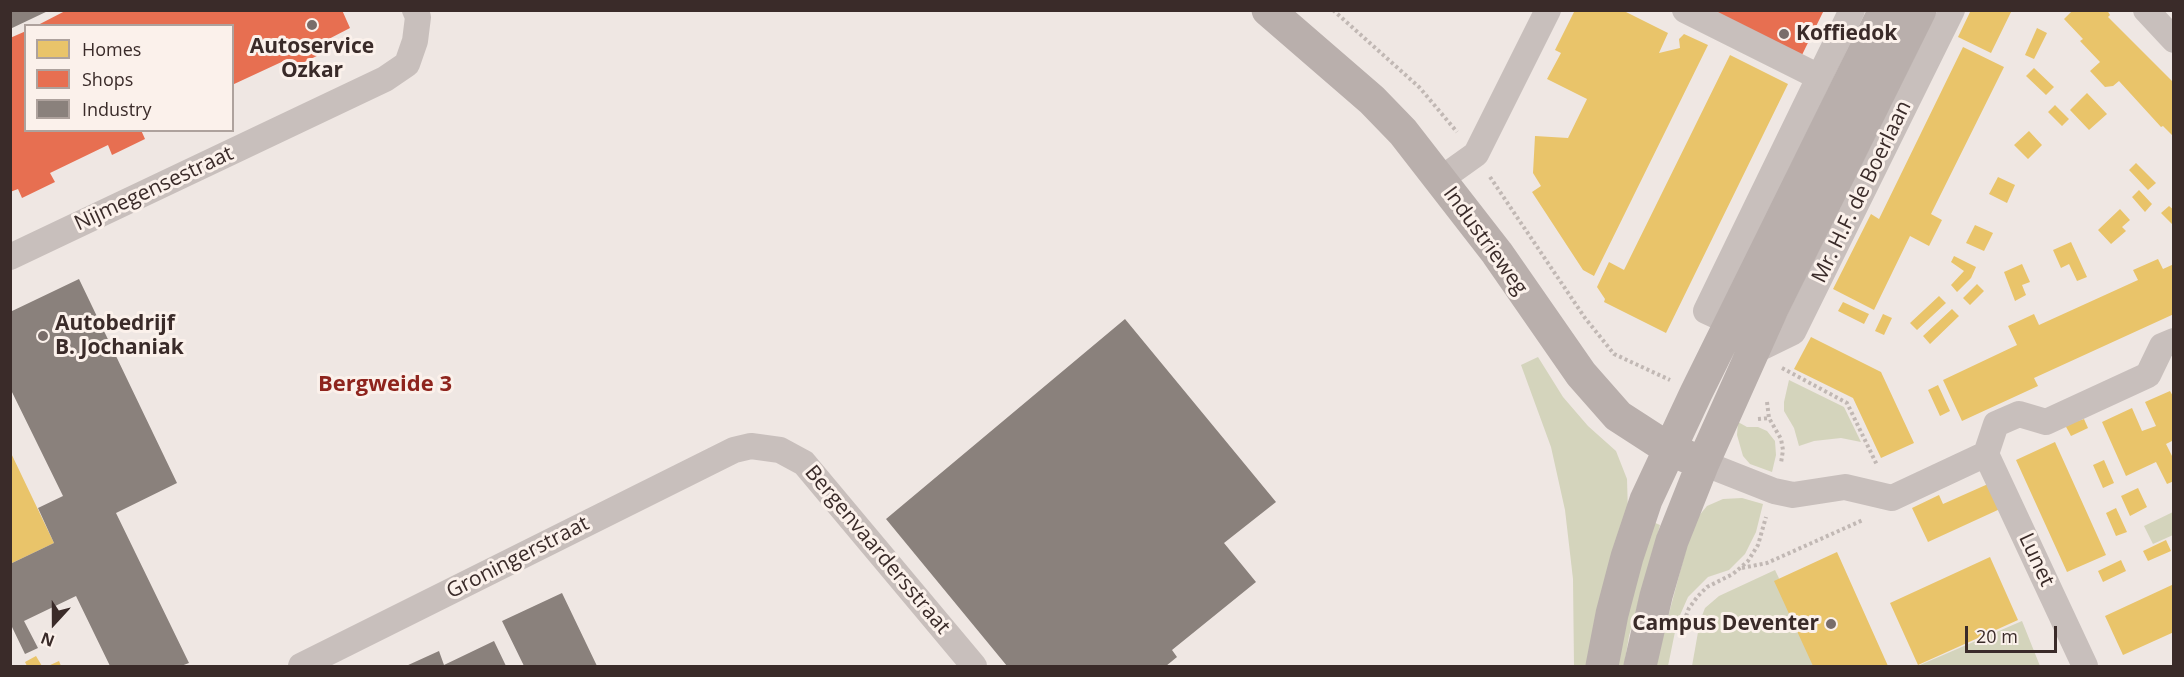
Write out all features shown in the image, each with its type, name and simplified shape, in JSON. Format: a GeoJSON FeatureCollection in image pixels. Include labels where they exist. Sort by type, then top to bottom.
{"type":"FeatureCollection","features":[{"type":"Feature","properties":{"kind":"street","name":"Nijmegensestraat"},"geometry":{"type":"LineString","coordinates":[[10,257],[385,79],[407,64],[415,41],[418,17],[415,10]]}},
{"type":"Feature","properties":{"kind":"street","name":"Industrieweg"},"geometry":{"type":"LineString","coordinates":[[1268,10],[1372,100],[1403,132],[1497,253],[1581,374],[1618,416],[1669,449],[1703,463]]}},
{"type":"Feature","properties":{"kind":"street"},"geometry":{"type":"LineString","coordinates":[[1441,179],[1476,154],[1548,10]]}},
{"type":"Feature","properties":{"kind":"street"},"geometry":{"type":"LineString","coordinates":[[1685,10],[1819,77]]}},
{"type":"Feature","properties":{"kind":"street"},"geometry":{"type":"LineString","coordinates":[[1731,323],[1706,311],[1852,10]]}},
{"type":"Feature","properties":{"kind":"street"},"geometry":{"type":"LineString","coordinates":[[1602,666],[1612,614],[1637,524],[1669,449],[1885,10]]}},
{"type":"Feature","properties":{"kind":"street","name":"Mr. H.F. de Boerlaan"},"geometry":{"type":"LineString","coordinates":[[1764,359],[1920,10]]}},
{"type":"Feature","properties":{"kind":"street","name":"Mr. H.F. de Boerlaan"},"geometry":{"type":"LineString","coordinates":[[1640,666],[1656,596],[1672,542],[1727,409],[1764,359],[1793,332],[1952,10]]}},
{"type":"Feature","properties":{"kind":"street"},"geometry":{"type":"LineString","coordinates":[[2146,10],[2174,40]]}},
{"type":"Feature","properties":{"kind":"street"},"geometry":{"type":"LineString","coordinates":[[1703,463],[1774,491],[1792,495],[1845,487],[1883,496],[1986,454],[1996,424],[2019,414],[2046,422],[2148,375],[2162,346],[2174,341]]}},
{"type":"Feature","properties":{"kind":"street","name":"Bergenvaardersstraat"},"geometry":{"type":"LineString","coordinates":[[734,450],[752,446],[780,450],[804,463],[975,666]]}},
{"type":"Feature","properties":{"kind":"street","name":"Groningerstraat"},"geometry":{"type":"LineString","coordinates":[[301,666],[734,450]]}},
{"type":"Feature","properties":{"kind":"street","name":"Lunet"},"geometry":{"type":"LineString","coordinates":[[1986,454],[2085,666]]}},
{"type":"Feature","properties":{"kind":"path","name":"Industrieweg"},"geometry":{"type":"LineString","coordinates":[[1333,10],[1420,88],[1476,154],[1566,291],[1614,354],[1696,393]]}},
{"type":"Feature","properties":{"kind":"path"},"geometry":{"type":"LineString","coordinates":[[1741,568],[1767,563],[1862,521],[1883,496],[1847,403],[1764,359]]}},
{"type":"Feature","properties":{"kind":"path"},"geometry":{"type":"LineString","coordinates":[[1727,409],[1751,419],[1769,418]]}},
{"type":"Feature","properties":{"kind":"green space"},"geometry":{"type":"Polygon","coordinates":[[[1538,357],[1563,397],[1588,426],[1616,451],[1627,479],[1628,513],[1595,666],[1574,666],[1573,579],[1565,510],[1551,447],[1521,365],[1538,357]]]}},
{"type":"Feature","properties":{"kind":"green space"},"geometry":{"type":"Polygon","coordinates":[[[1789,380],[1844,407],[1861,442],[1841,438],[1814,441],[1799,446],[1794,428],[1784,411],[1789,380]]]}},
{"type":"Feature","properties":{"kind":"green space"},"geometry":{"type":"Polygon","coordinates":[[[1738,422],[1747,427],[1758,427],[1767,431],[1775,441],[1776,455],[1772,472],[1750,464],[1743,456],[1737,435],[1738,422]]]}},
{"type":"Feature","properties":{"kind":"green space"},"geometry":{"type":"Polygon","coordinates":[[[1742,498],[1763,504],[1756,532],[1745,554],[1729,570],[1708,577],[1688,597],[1677,622],[1668,666],[1655,666],[1693,523],[1707,506],[1723,499],[1742,498]]]}},
{"type":"Feature","properties":{"kind":"green space"},"geometry":{"type":"Polygon","coordinates":[[[2173,512],[2173,535],[2153,544],[2144,526],[2173,512]]]}},
{"type":"Feature","properties":{"kind":"green space"},"geometry":{"type":"Polygon","coordinates":[[[1646,519],[1660,525],[1629,636],[1624,666],[1608,666],[1646,519]]]}},
{"type":"Feature","properties":{"kind":"green space"},"geometry":{"type":"Polygon","coordinates":[[[1775,570],[1821,666],[1692,666],[1700,621],[1705,608],[1719,596],[1775,570]]]}},
{"type":"Feature","properties":{"kind":"green space"},"geometry":{"type":"Polygon","coordinates":[[[2022,621],[2040,666],[1920,666],[1920,665],[2022,621]]]}},
{"type":"Feature","properties":{"kind":"building: Homes"},"geometry":{"type":"Polygon","coordinates":[[[1575,10],[1622,10],[1668,33],[1659,53],[1680,48],[1679,39],[1684,34],[1708,45],[1594,276],[1583,270],[1532,192],[1541,186],[1533,173],[1535,136],[1568,138],[1587,99],[1547,79],[1561,53],[1555,50],[1575,10]]]}},
{"type":"Feature","properties":{"kind":"building: Homes"},"geometry":{"type":"Polygon","coordinates":[[[1971,10],[2012,10],[1991,53],[1958,37],[1971,10]]]}},
{"type":"Feature","properties":{"kind":"building: Homes"},"geometry":{"type":"Polygon","coordinates":[[[2073,10],[2107,10],[2110,15],[2108,17],[2174,83],[2174,137],[2163,126],[2161,127],[2119,81],[2113,86],[2105,87],[2090,71],[2100,62],[2080,41],[2083,39],[2064,19],[2073,10]]]}},
{"type":"Feature","properties":{"kind":"building: Homes"},"geometry":{"type":"Polygon","coordinates":[[[2037,28],[2047,33],[2034,59],[2025,55],[2037,28]]]}},
{"type":"Feature","properties":{"kind":"building: Homes"},"geometry":{"type":"Polygon","coordinates":[[[1963,47],[2004,67],[1931,214],[1942,220],[1929,246],[1910,236],[1874,310],[1833,289],[1871,214],[1879,219],[1963,47]]]}},
{"type":"Feature","properties":{"kind":"building: Homes"},"geometry":{"type":"Polygon","coordinates":[[[1730,55],[1788,84],[1666,333],[1604,302],[1605,299],[1597,287],[1609,262],[1624,270],[1730,55]]]}},
{"type":"Feature","properties":{"kind":"building: Homes"},"geometry":{"type":"Polygon","coordinates":[[[2034,68],[2054,87],[2046,95],[2026,76],[2034,68]]]}},
{"type":"Feature","properties":{"kind":"building: Homes"},"geometry":{"type":"Polygon","coordinates":[[[2087,93],[2107,114],[2089,130],[2070,110],[2087,93]]]}},
{"type":"Feature","properties":{"kind":"building: Homes"},"geometry":{"type":"Polygon","coordinates":[[[2055,105],[2069,119],[2062,126],[2048,112],[2055,105]]]}},
{"type":"Feature","properties":{"kind":"building: Homes"},"geometry":{"type":"Polygon","coordinates":[[[2029,131],[2042,145],[2028,159],[2014,145],[2029,131]]]}},
{"type":"Feature","properties":{"kind":"building: Homes"},"geometry":{"type":"Polygon","coordinates":[[[2136,163],[2156,183],[2148,190],[2129,170],[2136,163]]]}},
{"type":"Feature","properties":{"kind":"building: Homes"},"geometry":{"type":"Polygon","coordinates":[[[1998,177],[2015,185],[2007,203],[1989,194],[1998,177]]]}},
{"type":"Feature","properties":{"kind":"building: Homes"},"geometry":{"type":"Polygon","coordinates":[[[2139,190],[2152,204],[2145,212],[2132,197],[2139,190]]]}},
{"type":"Feature","properties":{"kind":"building: Homes"},"geometry":{"type":"Polygon","coordinates":[[[2169,206],[2174,210],[2174,226],[2161,213],[2169,206]]]}},
{"type":"Feature","properties":{"kind":"building: Homes"},"geometry":{"type":"Polygon","coordinates":[[[2120,209],[2130,220],[2122,227],[2126,231],[2111,244],[2098,230],[2120,209]]]}},
{"type":"Feature","properties":{"kind":"building: Homes"},"geometry":{"type":"Polygon","coordinates":[[[1975,225],[1993,233],[1984,251],[1966,243],[1975,225]]]}},
{"type":"Feature","properties":{"kind":"building: Homes"},"geometry":{"type":"Polygon","coordinates":[[[2071,242],[2087,277],[2077,281],[2069,264],[2061,268],[2053,250],[2071,242]]]}},
{"type":"Feature","properties":{"kind":"building: Homes"},"geometry":{"type":"Polygon","coordinates":[[[1954,256],[1976,267],[1971,278],[1957,292],[1951,285],[1964,271],[1951,262],[1954,256]]]}},
{"type":"Feature","properties":{"kind":"building: Homes"},"geometry":{"type":"Polygon","coordinates":[[[2158,259],[2163,269],[2174,264],[2174,314],[2034,378],[2038,386],[1962,421],[1943,380],[2017,345],[2008,326],[2034,314],[2039,325],[2138,280],[2133,270],[2158,259]]]}},
{"type":"Feature","properties":{"kind":"building: Homes"},"geometry":{"type":"Polygon","coordinates":[[[2022,264],[2030,282],[2022,285],[2026,295],[2015,301],[2004,272],[2022,264]]]}},
{"type":"Feature","properties":{"kind":"building: Homes"},"geometry":{"type":"Polygon","coordinates":[[[1977,284],[1984,291],[1970,305],[1963,298],[1977,284]]]}},
{"type":"Feature","properties":{"kind":"building: Homes"},"geometry":{"type":"Polygon","coordinates":[[[1939,296],[1946,303],[1917,330],[1910,323],[1939,296]]]}},
{"type":"Feature","properties":{"kind":"building: Homes"},"geometry":{"type":"Polygon","coordinates":[[[1843,302],[1869,314],[1864,324],[1838,311],[1843,302]]]}},
{"type":"Feature","properties":{"kind":"building: Homes"},"geometry":{"type":"Polygon","coordinates":[[[1952,309],[1959,316],[1930,344],[1923,336],[1952,309]]]}},
{"type":"Feature","properties":{"kind":"building: Homes"},"geometry":{"type":"Polygon","coordinates":[[[1883,314],[1892,318],[1884,335],[1875,331],[1883,314]]]}},
{"type":"Feature","properties":{"kind":"building: Homes"},"geometry":{"type":"Polygon","coordinates":[[[1811,337],[1881,372],[1914,443],[1881,458],[1853,398],[1794,369],[1811,337]]]}},
{"type":"Feature","properties":{"kind":"building: Homes"},"geometry":{"type":"Polygon","coordinates":[[[1938,385],[1950,411],[1940,416],[1928,390],[1938,385]]]}},
{"type":"Feature","properties":{"kind":"building: Homes"},"geometry":{"type":"Polygon","coordinates":[[[2170,391],[2174,398],[2174,440],[2166,444],[2174,460],[2174,481],[2167,484],[2156,462],[2126,476],[2102,422],[2132,408],[2142,431],[2156,426],[2145,402],[2170,391]]]}},
{"type":"Feature","properties":{"kind":"building: Homes"},"geometry":{"type":"Polygon","coordinates":[[[2084,419],[2088,428],[2071,436],[2065,425],[2084,419]]]}},
{"type":"Feature","properties":{"kind":"building: Homes"},"geometry":{"type":"Polygon","coordinates":[[[2055,442],[2106,555],[2067,572],[2016,460],[2055,442]]]}},
{"type":"Feature","properties":{"kind":"building: Homes"},"geometry":{"type":"Polygon","coordinates":[[[10,451],[54,543],[10,564],[10,451]]]}},
{"type":"Feature","properties":{"kind":"building: Homes"},"geometry":{"type":"Polygon","coordinates":[[[2104,460],[2114,483],[2103,488],[2093,465],[2104,460]]]}},
{"type":"Feature","properties":{"kind":"building: Homes"},"geometry":{"type":"Polygon","coordinates":[[[1988,484],[2000,509],[1928,542],[1912,508],[1939,495],[1943,504],[1988,484]]]}},
{"type":"Feature","properties":{"kind":"building: Homes"},"geometry":{"type":"Polygon","coordinates":[[[2138,488],[2147,507],[2130,516],[2121,496],[2138,488]]]}},
{"type":"Feature","properties":{"kind":"building: Homes"},"geometry":{"type":"Polygon","coordinates":[[[2116,508],[2127,532],[2116,536],[2106,513],[2116,508]]]}},
{"type":"Feature","properties":{"kind":"building: Homes"},"geometry":{"type":"Polygon","coordinates":[[[2166,540],[2171,551],[2148,561],[2143,551],[2166,540]]]}},
{"type":"Feature","properties":{"kind":"building: Homes","name":"Campus Deventer"},"geometry":{"type":"Polygon","coordinates":[[[1837,552],[1888,666],[1813,666],[1774,581],[1837,552]]]}},
{"type":"Feature","properties":{"kind":"building: Homes"},"geometry":{"type":"Polygon","coordinates":[[[1990,557],[2018,620],[1918,665],[1890,603],[1990,557]]]}},
{"type":"Feature","properties":{"kind":"building: Homes"},"geometry":{"type":"Polygon","coordinates":[[[2121,560],[2126,571],[2103,582],[2098,571],[2121,560]]]}},
{"type":"Feature","properties":{"kind":"building: Homes"},"geometry":{"type":"Polygon","coordinates":[[[2174,584],[2174,632],[2123,655],[2105,616],[2174,584]]]}},
{"type":"Feature","properties":{"kind":"building: Homes"},"geometry":{"type":"Polygon","coordinates":[[[36,656],[42,666],[27,666],[25,662],[36,656]]]}},
{"type":"Feature","properties":{"kind":"building: Homes"},"geometry":{"type":"Polygon","coordinates":[[[59,661],[61,666],[48,666],[59,661]]]}},
{"type":"Feature","properties":{"kind":"building: Shops"},"geometry":{"type":"Polygon","coordinates":[[[67,10],[342,10],[350,28],[321,43],[325,52],[292,68],[288,59],[234,84],[234,24],[40,24],[67,10]]]}},
{"type":"Feature","properties":{"kind":"building: Shops","name":"Koffiedok"},"geometry":{"type":"Polygon","coordinates":[[[1708,10],[1824,10],[1801,57],[1708,10]]]}},
{"type":"Feature","properties":{"kind":"building: Shops"},"geometry":{"type":"Polygon","coordinates":[[[24,32],[24,132],[142,132],[145,139],[112,155],[108,145],[50,173],[55,182],[22,198],[18,189],[10,192],[10,38],[24,32]]]}},
{"type":"Feature","properties":{"kind":"building: Industry"},"geometry":{"type":"Polygon","coordinates":[[[10,10],[50,10],[10,29],[10,10]]]}},
{"type":"Feature","properties":{"kind":"building: Industry"},"geometry":{"type":"Polygon","coordinates":[[[79,279],[177,483],[116,513],[189,663],[181,666],[110,666],[76,596],[24,621],[38,648],[25,654],[12,627],[10,628],[10,564],[54,543],[38,508],[63,496],[10,388],[10,312],[79,279]]]}},
{"type":"Feature","properties":{"kind":"building: Industry"},"geometry":{"type":"Polygon","coordinates":[[[1125,319],[1276,502],[1224,543],[1256,582],[1172,650],[1177,657],[1166,666],[1007,666],[886,519],[1125,319]]]}},
{"type":"Feature","properties":{"kind":"building: Industry"},"geometry":{"type":"Polygon","coordinates":[[[562,593],[597,666],[524,666],[502,621],[562,593]]]}},
{"type":"Feature","properties":{"kind":"building: Industry"},"geometry":{"type":"Polygon","coordinates":[[[494,641],[506,666],[406,666],[439,651],[444,665],[494,641]]]}},
{"type":"Feature","properties":{"kind":"place","name":"Autoservice Ozkar"},"geometry":{"type":"Point","coordinates":[312,25]}},
{"type":"Feature","properties":{"kind":"place","name":"Koffiedok"},"geometry":{"type":"Point","coordinates":[1784,34]}},
{"type":"Feature","properties":{"kind":"place","name":"Autobedrijf B. Jochaniak"},"geometry":{"type":"Point","coordinates":[43,336]}},
{"type":"Feature","properties":{"kind":"place","name":"Campus Deventer"},"geometry":{"type":"Point","coordinates":[1831,624]}},
{"type":"Feature","properties":{"kind":"district","name":"Bergweide 3"},"geometry":{"type":"Point","coordinates":[385,385]}}]}
